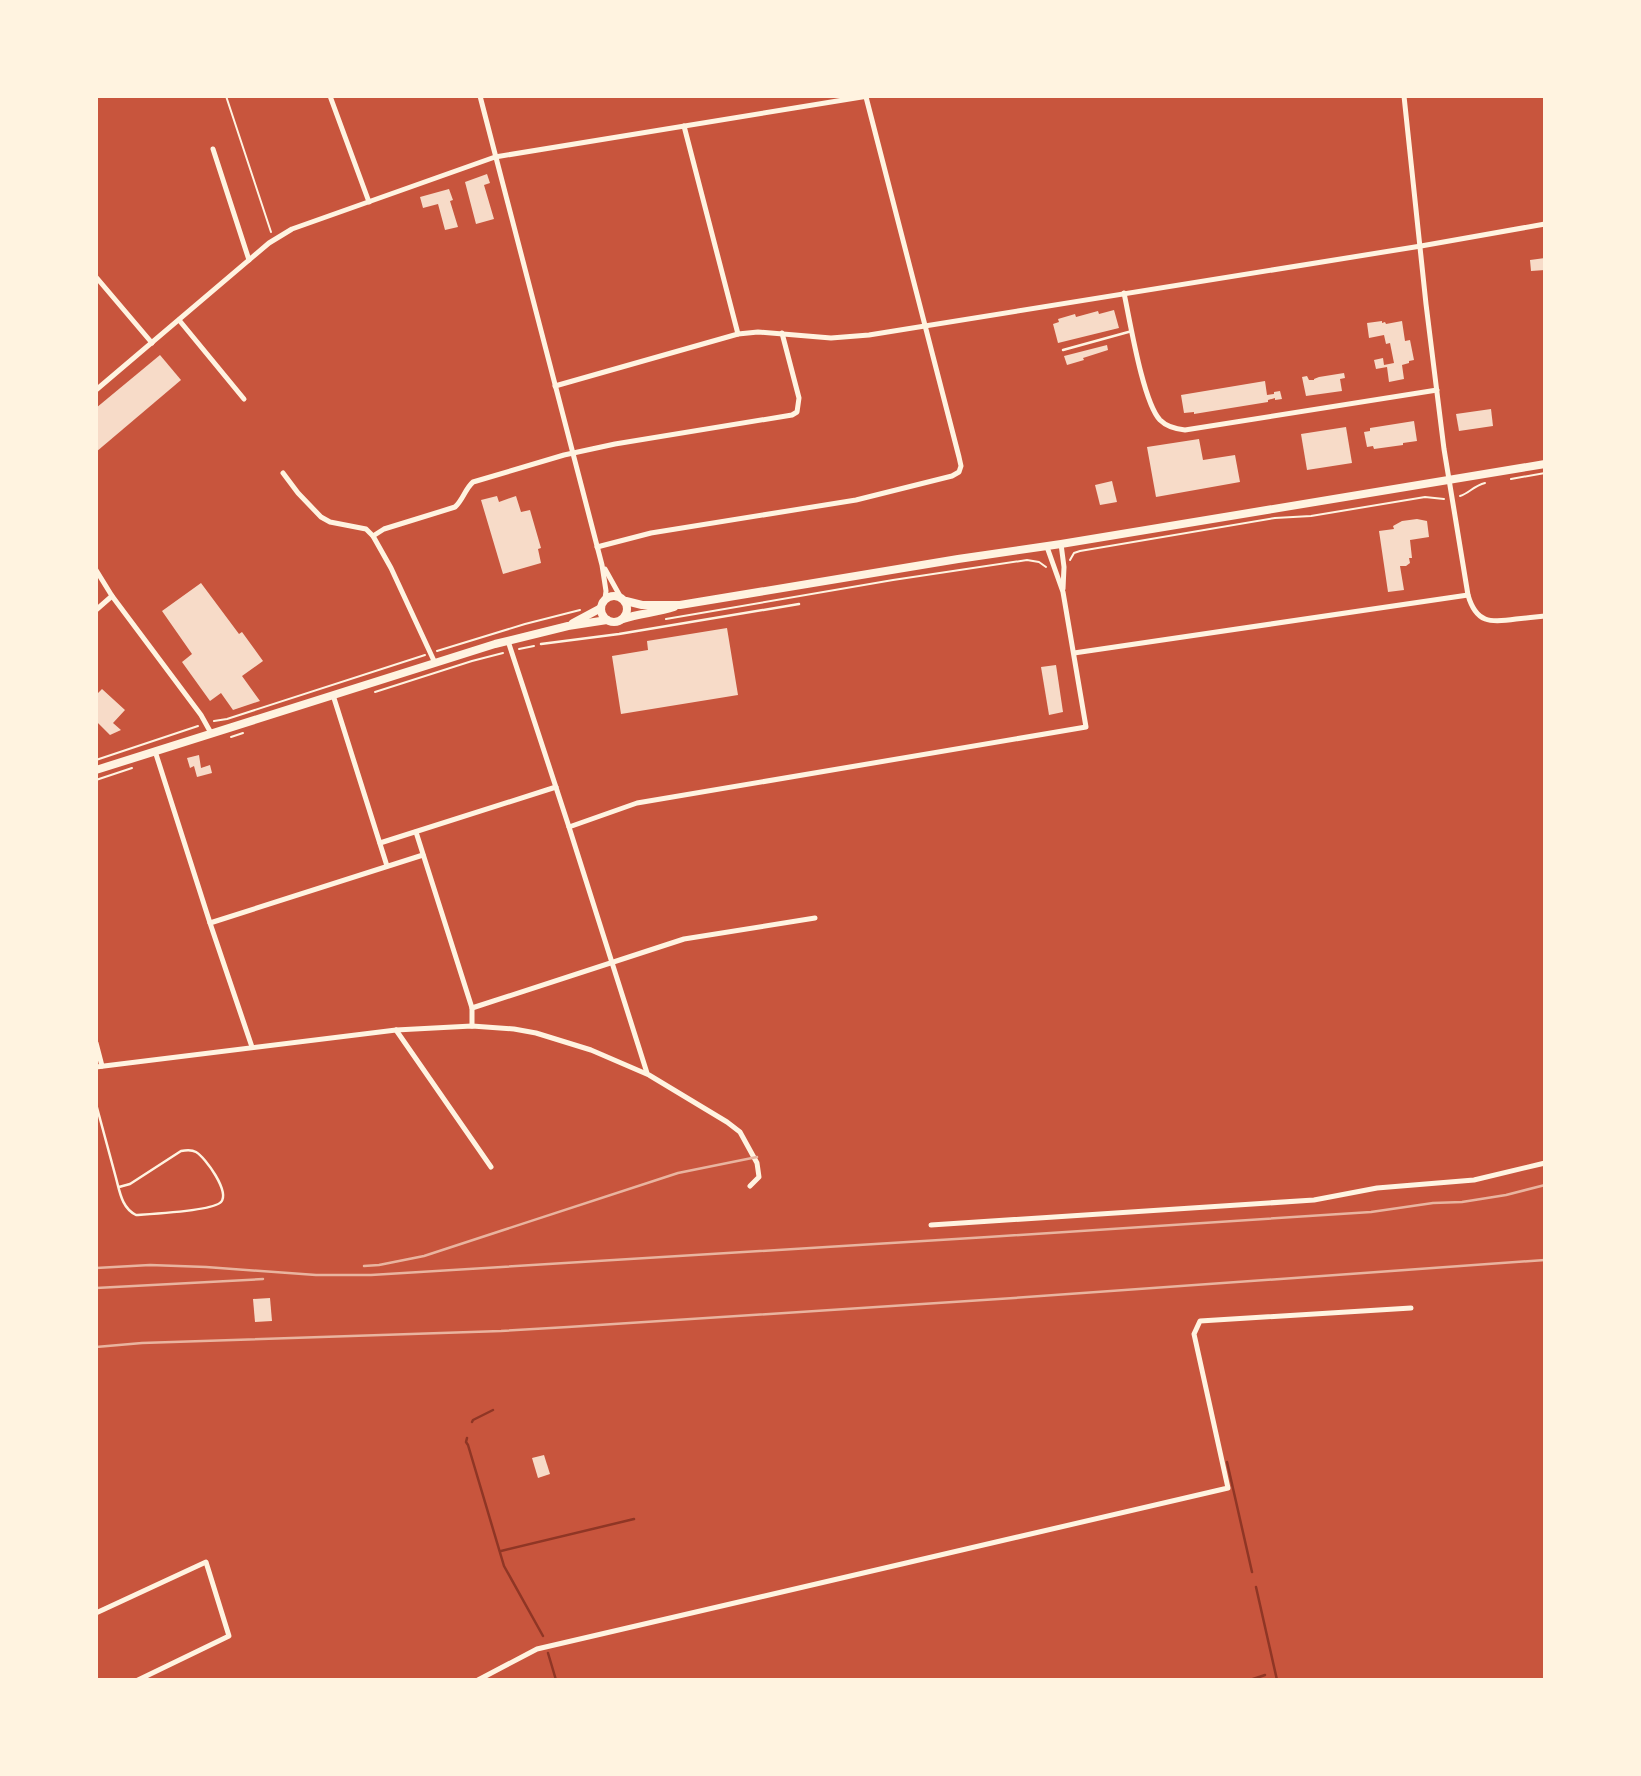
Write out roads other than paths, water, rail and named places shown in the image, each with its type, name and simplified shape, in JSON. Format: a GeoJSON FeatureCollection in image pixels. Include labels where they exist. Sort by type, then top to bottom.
{"type":"FeatureCollection","features":[{"type":"Feature","properties":{"kind":"main road"},"geometry":{"type":"LineString","coordinates":[[568,625],[610,596],[642,605],[680,605],[1545,464]]}},
{"type":"Feature","properties":{"kind":"main road"},"geometry":{"type":"LineString","coordinates":[[623,599],[628,611],[623,619]]}},
{"type":"Feature","properties":{"kind":"main road"},"geometry":{"type":"LineString","coordinates":[[603,603],[602,614],[607,620]]}},
{"type":"Feature","properties":{"kind":"main road"},"geometry":{"type":"LineString","coordinates":[[96,770],[508,641],[568,625],[607,620],[617,622],[680,605]]}},
{"type":"Feature","properties":{"kind":"street"},"geometry":{"type":"LineString","coordinates":[[330,96],[369,202]]}},
{"type":"Feature","properties":{"kind":"street"},"geometry":{"type":"LineString","coordinates":[[480,96],[602,565],[606,592],[603,603]]}},
{"type":"Feature","properties":{"kind":"street"},"geometry":{"type":"LineString","coordinates":[[96,390],[249,260],[292,229],[495,157],[867,96],[960,469],[957,474],[856,500],[651,533],[597,547]]}},
{"type":"Feature","properties":{"kind":"street"},"geometry":{"type":"LineString","coordinates":[[1405,96],[1426,304],[1468,595],[1475,613],[1490,621],[1545,616]]}},
{"type":"Feature","properties":{"kind":"street"},"geometry":{"type":"LineString","coordinates":[[684,126],[738,334]]}},
{"type":"Feature","properties":{"kind":"street"},"geometry":{"type":"LineString","coordinates":[[213,149],[249,260]]}},
{"type":"Feature","properties":{"kind":"street"},"geometry":{"type":"LineString","coordinates":[[555,386],[738,334],[758,331],[846,338],[1545,224]]}},
{"type":"Feature","properties":{"kind":"street"},"geometry":{"type":"LineString","coordinates":[[96,277],[152,343]]}},
{"type":"Feature","properties":{"kind":"street"},"geometry":{"type":"LineString","coordinates":[[1124,293],[1151,405],[1158,418],[1175,429],[1185,430],[1437,390]]}},
{"type":"Feature","properties":{"kind":"street"},"geometry":{"type":"LineString","coordinates":[[179,320],[244,399]]}},
{"type":"Feature","properties":{"kind":"street"},"geometry":{"type":"LineString","coordinates":[[373,536],[384,529],[455,507],[470,485],[477,480],[615,444],[792,415],[797,412],[799,398],[782,333]]}},
{"type":"Feature","properties":{"kind":"street"},"geometry":{"type":"LineString","coordinates":[[283,473],[298,493],[326,520],[366,529],[373,536],[391,568],[435,663]]}},
{"type":"Feature","properties":{"kind":"street"},"geometry":{"type":"LineString","coordinates":[[1061,544],[1065,567],[1063,593]]}},
{"type":"Feature","properties":{"kind":"street"},"geometry":{"type":"LineString","coordinates":[[569,827],[637,803],[1086,727],[1063,593],[1047,547]]}},
{"type":"Feature","properties":{"kind":"street"},"geometry":{"type":"LineString","coordinates":[[602,565],[623,599]]}},
{"type":"Feature","properties":{"kind":"street"},"geometry":{"type":"LineString","coordinates":[[96,570],[211,733]]}},
{"type":"Feature","properties":{"kind":"street"},"geometry":{"type":"LineString","coordinates":[[1074,653],[1468,595]]}},
{"type":"Feature","properties":{"kind":"street"},"geometry":{"type":"LineString","coordinates":[[96,610],[112,596]]}},
{"type":"Feature","properties":{"kind":"street"},"geometry":{"type":"LineString","coordinates":[[508,641],[647,1073]]}},
{"type":"Feature","properties":{"kind":"street"},"geometry":{"type":"LineString","coordinates":[[333,695],[387,866]]}},
{"type":"Feature","properties":{"kind":"street"},"geometry":{"type":"LineString","coordinates":[[155,751],[252,1047]]}},
{"type":"Feature","properties":{"kind":"street"},"geometry":{"type":"LineString","coordinates":[[380,843],[556,787]]}},
{"type":"Feature","properties":{"kind":"street"},"geometry":{"type":"LineString","coordinates":[[416,832],[472,1008],[472,1026]]}},
{"type":"Feature","properties":{"kind":"street"},"geometry":{"type":"LineString","coordinates":[[210,923],[424,855]]}},
{"type":"Feature","properties":{"kind":"street"},"geometry":{"type":"LineString","coordinates":[[472,1008],[684,939],[815,918]]}},
{"type":"Feature","properties":{"kind":"street"},"geometry":{"type":"LineString","coordinates":[[96,1043],[99,1066],[396,1030],[472,1026],[536,1033],[591,1050],[647,1073],[727,1122],[740,1132],[758,1167],[759,1177],[750,1186]]}},
{"type":"Feature","properties":{"kind":"street"},"geometry":{"type":"LineString","coordinates":[[396,1030],[491,1167]]}},
{"type":"Feature","properties":{"kind":"street"},"geometry":{"type":"LineString","coordinates":[[931,1225],[1314,1200],[1377,1188],[1474,1180],[1545,1163]]}},
{"type":"Feature","properties":{"kind":"street"},"geometry":{"type":"LineString","coordinates":[[478,1680],[537,1649],[1228,1488],[1194,1334],[1200,1321],[1411,1308]]}},
{"type":"Feature","properties":{"kind":"street"},"geometry":{"type":"LineString","coordinates":[[96,1613],[206,1562],[229,1636],[138,1680]]}},
{"type":"Feature","properties":{"kind":"lane"},"geometry":{"type":"LineString","coordinates":[[1063,350],[1132,331]]}},
{"type":"Feature","properties":{"kind":"lane"},"geometry":{"type":"LineString","coordinates":[[541,644],[608,636],[799,604]]}},
{"type":"Feature","properties":{"kind":"lane"},"geometry":{"type":"LineString","coordinates":[[96,1104],[119,1187],[126,1208],[136,1215],[207,1209],[218,1204],[224,1197],[219,1181],[199,1154],[190,1150],[181,1152],[130,1184],[119,1187]]}},
{"type":"Feature","properties":{"kind":"waterway"},"geometry":{"type":"LineString","coordinates":[[472,1422],[493,1410]]}},
{"type":"Feature","properties":{"kind":"waterway"},"geometry":{"type":"LineString","coordinates":[[467,1438],[504,1566],[543,1636]]}},
{"type":"Feature","properties":{"kind":"waterway"},"geometry":{"type":"LineString","coordinates":[[1227,1462],[1252,1572]]}},
{"type":"Feature","properties":{"kind":"waterway"},"geometry":{"type":"LineString","coordinates":[[501,1551],[634,1519]]}},
{"type":"Feature","properties":{"kind":"waterway"},"geometry":{"type":"LineString","coordinates":[[1256,1587],[1277,1680]]}},
{"type":"Feature","properties":{"kind":"waterway"},"geometry":{"type":"LineString","coordinates":[[548,1653],[556,1680]]}},
{"type":"Feature","properties":{"kind":"waterway"},"geometry":{"type":"LineString","coordinates":[[1250,1680],[1265,1675]]}},
{"type":"Feature","properties":{"kind":"railway"},"geometry":{"type":"LineString","coordinates":[[364,1266],[424,1256],[678,1173],[757,1157]]}},
{"type":"Feature","properties":{"kind":"railway"},"geometry":{"type":"LineString","coordinates":[[96,1268],[150,1265],[316,1275],[371,1275],[1371,1212],[1433,1203],[1462,1202],[1545,1185]]}},
{"type":"Feature","properties":{"kind":"railway"},"geometry":{"type":"LineString","coordinates":[[96,1347],[568,1327],[1545,1260]]}},
{"type":"Feature","properties":{"kind":"railway"},"geometry":{"type":"LineString","coordinates":[[96,1288],[263,1279]]}}]}
